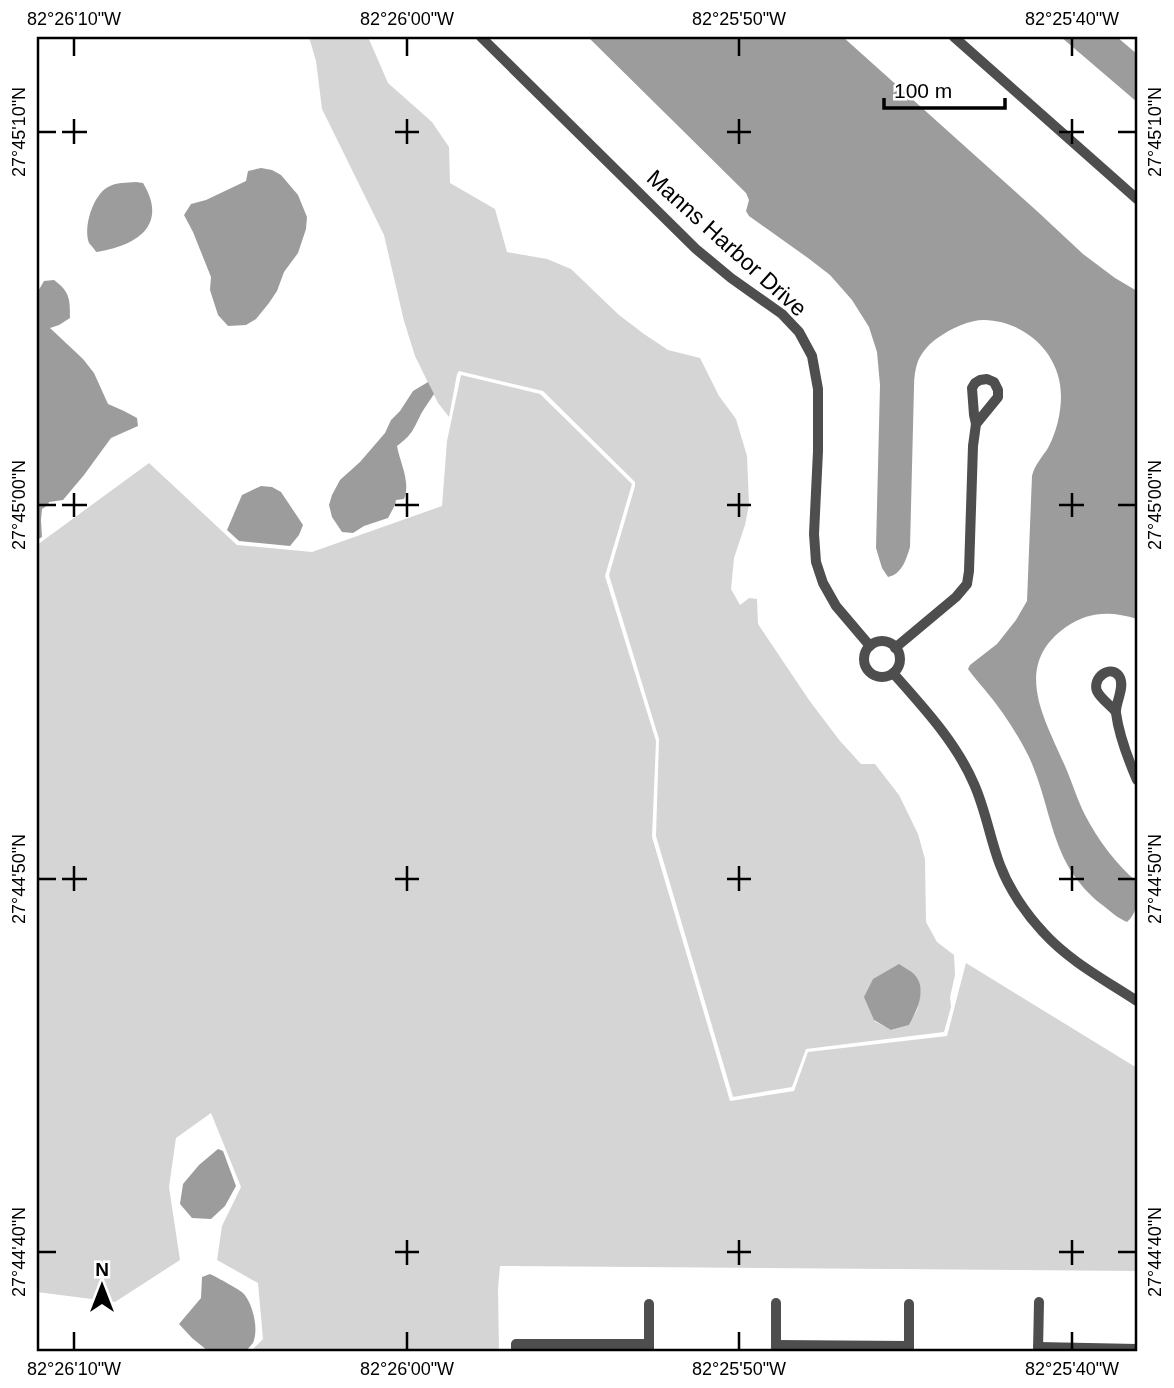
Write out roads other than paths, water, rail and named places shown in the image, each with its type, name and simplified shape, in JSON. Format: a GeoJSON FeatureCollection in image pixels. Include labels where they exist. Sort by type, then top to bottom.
{"type":"FeatureCollection","features":[{"type":"Feature","properties":{"kind":"street","name":"Manns Harbor Drive"},"geometry":{"type":"LineString","coordinates":[[481,37],[696,249],[782,314],[799,332],[812,356],[818,389],[814,534],[816,562],[823,583],[836,606],[870,646]]}},
{"type":"Feature","properties":{"kind":"street"},"geometry":{"type":"LineString","coordinates":[[954,37],[1137,199]]}},
{"type":"Feature","properties":{"kind":"street"},"geometry":{"type":"LineString","coordinates":[[895,648],[956,597],[967,584],[976,424]]}},
{"type":"Feature","properties":{"kind":"street"},"geometry":{"type":"LineString","coordinates":[[885,642],[895,648],[899,664],[892,673],[881,677],[870,673],[864,663],[864,657],[870,646],[885,642]]}},
{"type":"Feature","properties":{"kind":"street"},"geometry":{"type":"LineString","coordinates":[[892,673],[952,745],[973,782],[986,815],[1000,866],[1017,898],[1042,932],[1069,956],[1137,1001]]}},
{"type":"Feature","properties":{"kind":"street"},"geometry":{"type":"LineString","coordinates":[[1115,711],[1127,757],[1137,780]]}},
{"type":"Feature","properties":{"kind":"street"},"geometry":{"type":"LineString","coordinates":[[1038,1302],[1038,1349],[1137,1349]]}},
{"type":"Feature","properties":{"kind":"street"},"geometry":{"type":"LineString","coordinates":[[776,1303],[776,1348],[909,1349],[909,1304]]}},
{"type":"Feature","properties":{"kind":"street"},"geometry":{"type":"LineString","coordinates":[[516,1351],[516,1344],[649,1347],[649,1304]]}}]}
